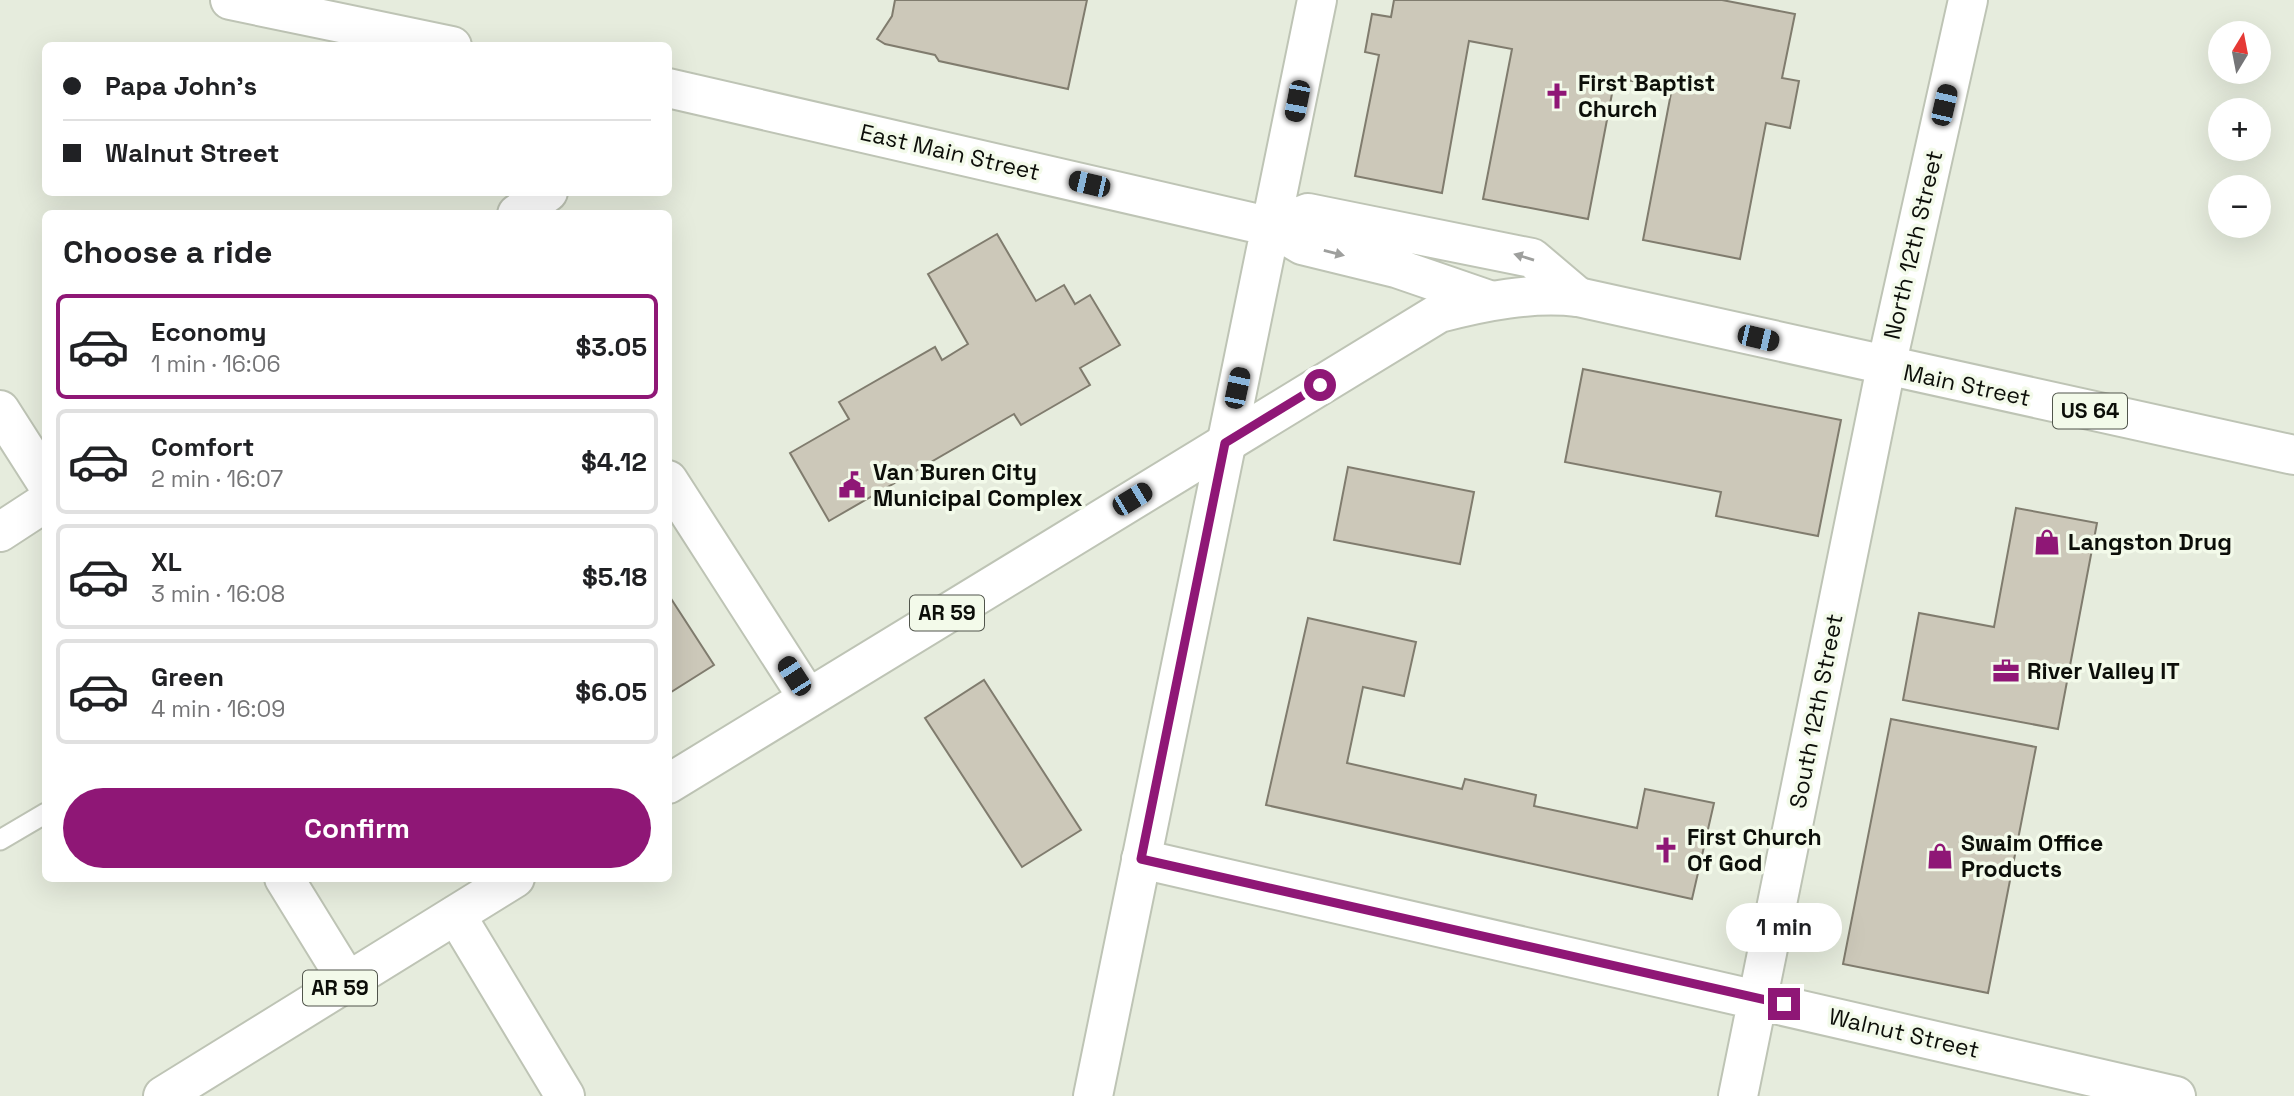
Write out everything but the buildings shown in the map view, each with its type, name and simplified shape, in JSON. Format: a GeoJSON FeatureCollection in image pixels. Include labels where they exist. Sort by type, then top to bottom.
{"type":"FeatureCollection","features":[{"type":"Feature","properties":{"kind":"street"},"geometry":{"type":"LineString","coordinates":[[230,0],[405,41]]}},
{"type":"Feature","properties":{"kind":"street"},"geometry":{"type":"LineString","coordinates":[[1093,1096],[1317,0]]}},
{"type":"Feature","properties":{"kind":"street","name":"North 12th Street"},"geometry":{"type":"LineString","coordinates":[[1886,367],[1968,0]]}},
{"type":"Feature","properties":{"kind":"street","name":"East Main Street"},"geometry":{"type":"LineString","coordinates":[[678,98],[1272,227],[1302,245],[1396,268],[1489,300],[1578,297],[1886,367]]}},
{"type":"Feature","properties":{"kind":"street"},"geometry":{"type":"LineString","coordinates":[[523,210],[542,196]]}},
{"type":"Feature","properties":{"kind":"street","name":"East Main Street"},"geometry":{"type":"LineString","coordinates":[[1272,227],[1308,213],[1532,258],[1578,297]]}},
{"type":"Feature","properties":{"kind":"street","name":"US 64"},"geometry":{"type":"LineString","coordinates":[[1225,443],[1439,313],[1489,300]]}},
{"type":"Feature","properties":{"kind":"street","name":"Main Street"},"geometry":{"type":"LineString","coordinates":[[1886,367],[2294,455]]}},
{"type":"Feature","properties":{"kind":"street","name":"South 12th Street"},"geometry":{"type":"LineString","coordinates":[[1738,1096],[1886,367]]}},
{"type":"Feature","properties":{"kind":"street"},"geometry":{"type":"LineString","coordinates":[[0,410],[42,476]]}},
{"type":"Feature","properties":{"kind":"street","name":"AR 59"},"geometry":{"type":"LineString","coordinates":[[672,782],[1225,443]]}},
{"type":"Feature","properties":{"kind":"street"},"geometry":{"type":"LineString","coordinates":[[672,486],[808,698]]}},
{"type":"Feature","properties":{"kind":"street"},"geometry":{"type":"LineString","coordinates":[[0,532],[42,505]]}},
{"type":"Feature","properties":{"kind":"street","name":"Walnut Street"},"geometry":{"type":"LineString","coordinates":[[1141,859],[1758,998],[2176,1096]]}},
{"type":"Feature","properties":{"kind":"street"},"geometry":{"type":"LineString","coordinates":[[286,882],[348,982]]}},
{"type":"Feature","properties":{"kind":"street","name":"AR 59"},"geometry":{"type":"LineString","coordinates":[[163,1096],[509,882]]}},
{"type":"Feature","properties":{"kind":"street"},"geometry":{"type":"LineString","coordinates":[[456,915],[565,1096]]}},
{"type":"Feature","properties":{"kind":"lane"},"geometry":{"type":"LineString","coordinates":[[0,840],[42,815]]}},
{"type":"Feature","properties":{"kind":"place","name":"First Baptist Church"},"geometry":{"type":"Point","coordinates":[1557,96]}},
{"type":"Feature","properties":{"kind":"place","name":"Van Buren City Municipal Complex"},"geometry":{"type":"Point","coordinates":[852,485]}},
{"type":"Feature","properties":{"kind":"place","name":"Langston Drug"},"geometry":{"type":"Point","coordinates":[2047,542]}},
{"type":"Feature","properties":{"kind":"place","name":"River Valley IT"},"geometry":{"type":"Point","coordinates":[2006,671]}},
{"type":"Feature","properties":{"kind":"place","name":"First Church Of God"},"geometry":{"type":"Point","coordinates":[1666,850]}},
{"type":"Feature","properties":{"kind":"place","name":"Swaim Office Products"},"geometry":{"type":"Point","coordinates":[1940,856]}},
{"type":"Feature","properties":{"kind":"route"},"geometry":{"type":"LineString","coordinates":[[1320,385],[1225,443],[1141,859],[1784,1004]]}}]}
